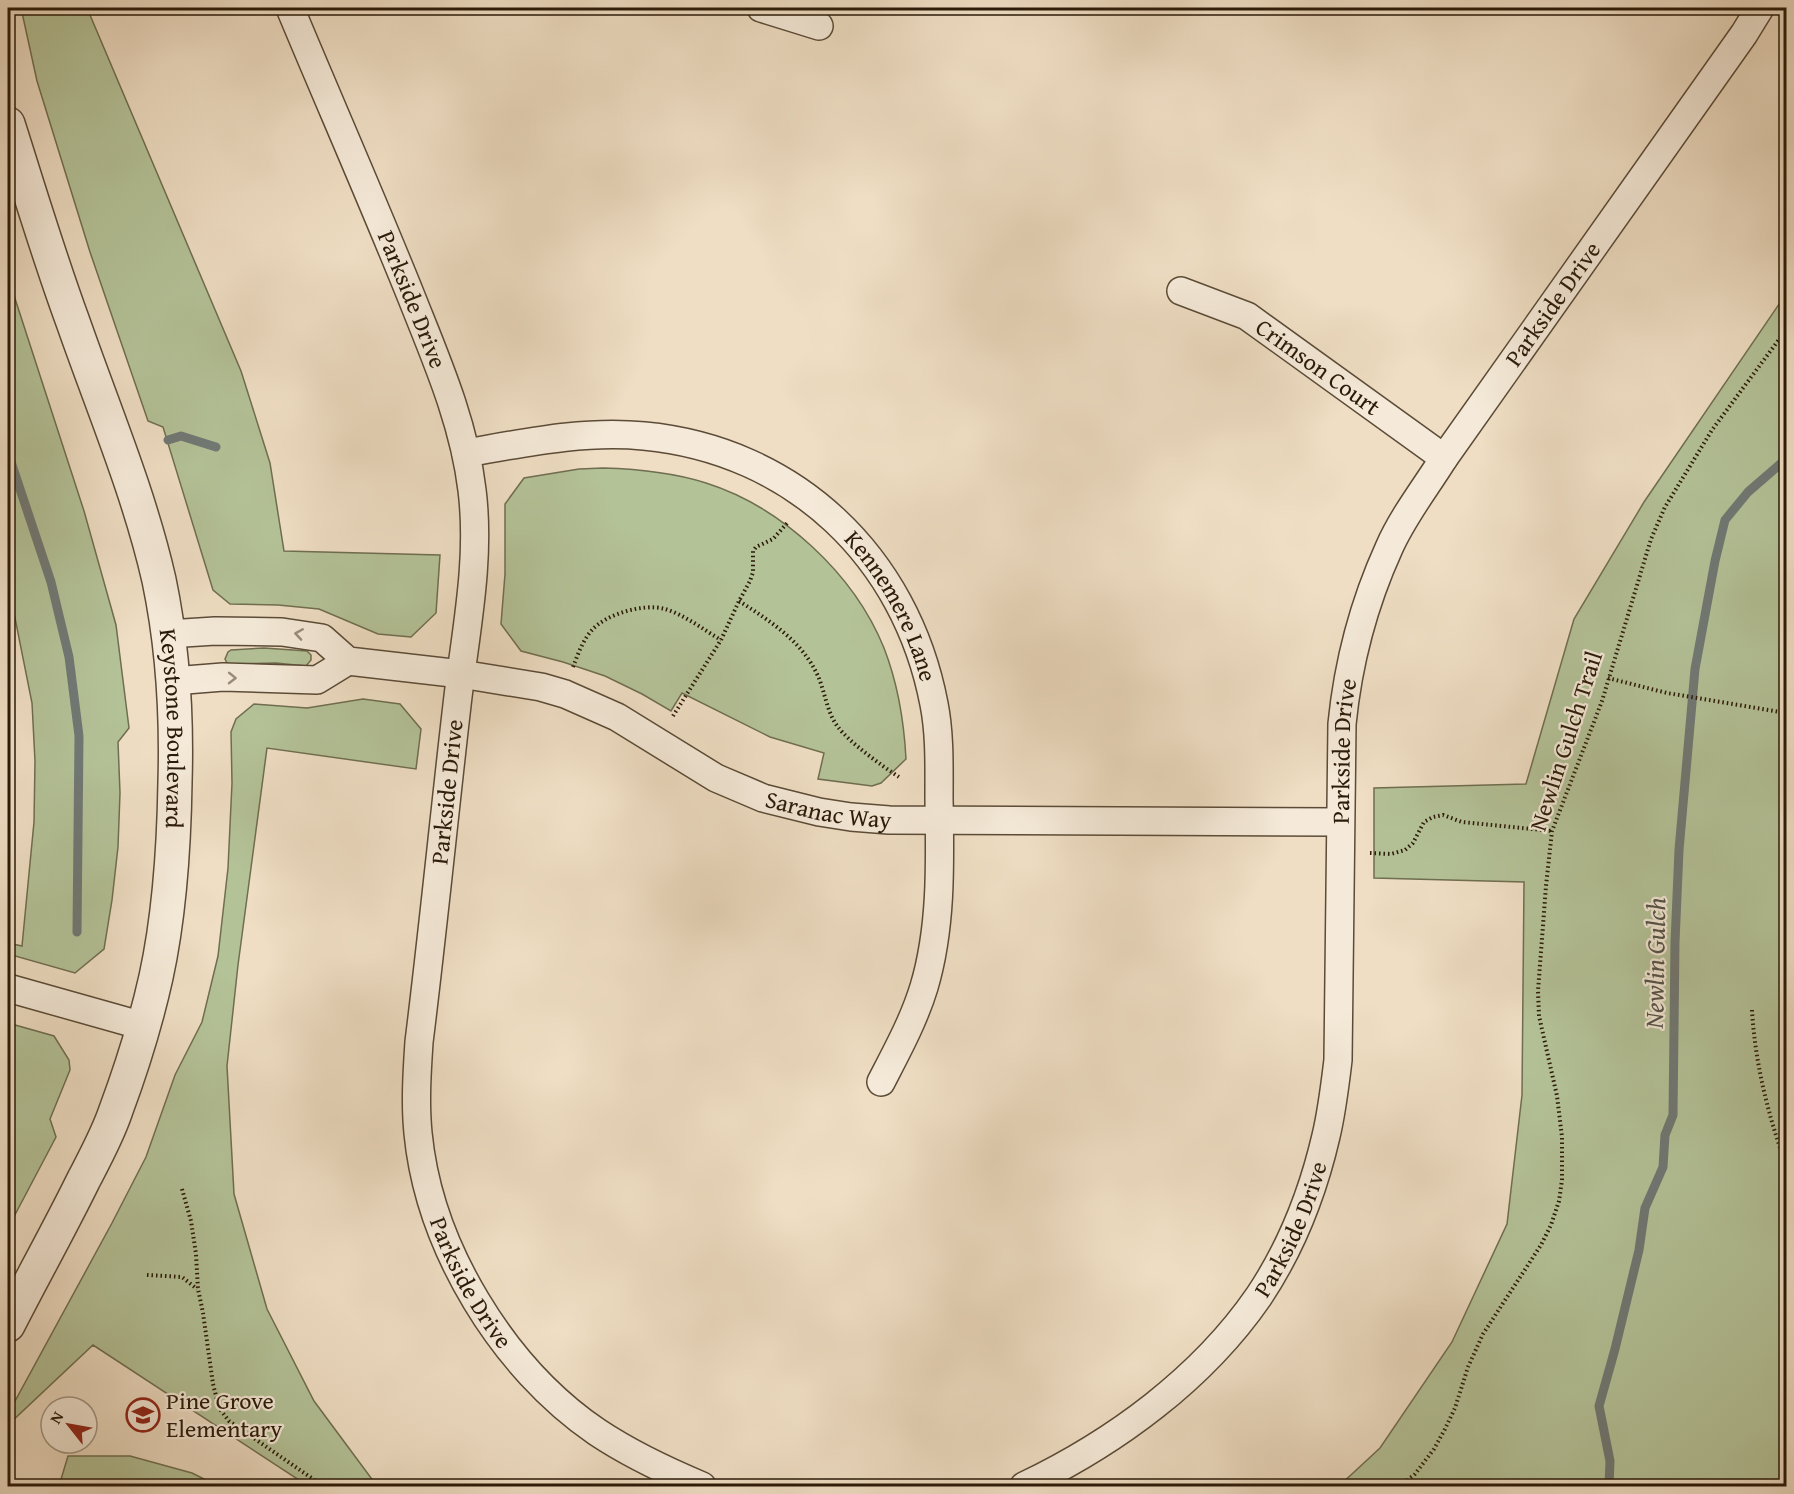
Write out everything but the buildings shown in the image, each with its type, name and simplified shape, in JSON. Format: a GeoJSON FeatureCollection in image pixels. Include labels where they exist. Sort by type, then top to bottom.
{"type":"FeatureCollection","features":[{"type":"Feature","properties":{"kind":"street","name":"Parkside Drive"},"geometry":{"type":"LineString","coordinates":[[290,8],[441,370],[466,453],[472,490],[475,527],[471,599],[418,1042],[417,1132],[422,1165],[441,1232],[453,1259],[471,1293],[509,1350],[527,1371],[571,1413],[598,1433],[655,1465],[702,1486]]}},
{"type":"Feature","properties":{"kind":"street"},"geometry":{"type":"LineString","coordinates":[[761,8],[819,26]]}},
{"type":"Feature","properties":{"kind":"street","name":"Parkside Drive"},"geometry":{"type":"LineString","coordinates":[[1024,1486],[1078,1458],[1125,1427],[1205,1361],[1233,1330],[1259,1295],[1279,1262],[1308,1198],[1326,1136],[1338,1060],[1340,822],[1345,688],[1353,652],[1389,547],[1444,458],[1744,34],[1760,8]]}},
{"type":"Feature","properties":{"kind":"street","name":"Keystone Boulevard"},"geometry":{"type":"LineString","coordinates":[[8,124],[72,320],[135,493],[159,583],[173,681],[176,757],[175,828],[171,876],[156,976],[143,1026],[116,1113],[102,1144],[8,1324]]}},
{"type":"Feature","properties":{"kind":"street","name":"Crimson Court"},"geometry":{"type":"LineString","coordinates":[[1181,291],[1247,316],[1444,458]]}},
{"type":"Feature","properties":{"kind":"street","name":"Kennemere Lane"},"geometry":{"type":"LineString","coordinates":[[466,453],[577,436],[612,435],[644,436],[702,447],[751,465],[794,487],[838,524],[871,560],[893,592],[908,620],[935,706],[938,737],[939,869],[934,946],[924,986],[911,1024],[881,1082]]}},
{"type":"Feature","properties":{"kind":"street"},"geometry":{"type":"LineString","coordinates":[[168,634],[282,632],[322,638],[348,661],[317,680],[223,678],[173,681]]}},
{"type":"Feature","properties":{"kind":"street","name":"Saranac Way"},"geometry":{"type":"LineString","coordinates":[[348,661],[508,681],[565,694],[618,717],[716,778],[764,798],[819,812],[889,820],[1340,822]]}},
{"type":"Feature","properties":{"kind":"street"},"geometry":{"type":"LineString","coordinates":[[8,988],[143,1026]]}},
{"type":"Feature","properties":{"kind":"path","name":"Newlin Gulch Trail"},"geometry":{"type":"LineString","coordinates":[[1400,1486],[1415,1474],[1434,1449],[1455,1408],[1468,1367],[1483,1334],[1541,1245],[1559,1201],[1562,1180],[1562,1137],[1557,1096],[1539,1016],[1538,991],[1552,831],[1591,731],[1651,538],[1665,507],[1712,430],[1786,330]]}},
{"type":"Feature","properties":{"kind":"path"},"geometry":{"type":"LineString","coordinates":[[672,717],[722,640],[750,581],[753,572],[753,551],[756,547],[773,539],[789,521]]}},
{"type":"Feature","properties":{"kind":"path"},"geometry":{"type":"LineString","coordinates":[[739,601],[777,626],[798,645],[818,678],[838,728],[899,777]]}},
{"type":"Feature","properties":{"kind":"path"},"geometry":{"type":"LineString","coordinates":[[573,668],[584,642],[597,625],[620,614],[646,607],[656,607],[673,612],[722,640]]}},
{"type":"Feature","properties":{"kind":"path"},"geometry":{"type":"LineString","coordinates":[[1608,678],[1667,693],[1786,713]]}},
{"type":"Feature","properties":{"kind":"path"},"geometry":{"type":"LineString","coordinates":[[1370,854],[1391,854],[1405,850],[1413,843],[1424,822],[1443,815],[1462,822],[1552,831]]}},
{"type":"Feature","properties":{"kind":"path"},"geometry":{"type":"LineString","coordinates":[[1752,1010],[1759,1074],[1786,1165]]}},
{"type":"Feature","properties":{"kind":"path"},"geometry":{"type":"LineString","coordinates":[[182,1189],[191,1221],[198,1289],[219,1408],[229,1420],[323,1486]]}},
{"type":"Feature","properties":{"kind":"path"},"geometry":{"type":"LineString","coordinates":[[147,1275],[182,1277],[198,1289]]}},
{"type":"Feature","properties":{"kind":"green space"},"geometry":{"type":"Polygon","coordinates":[[[21,8],[87,8],[241,371],[270,463],[284,551],[440,555],[436,613],[411,637],[378,634],[319,609],[230,604],[213,590],[163,427],[148,421],[90,252],[37,81],[21,8]]]}},
{"type":"Feature","properties":{"kind":"green space"},"geometry":{"type":"Polygon","coordinates":[[[8,277],[84,511],[116,625],[129,728],[118,742],[120,793],[118,847],[104,949],[75,973],[8,954],[8,943],[22,946],[34,822],[35,761],[32,703],[8,583],[8,277]]]}},
{"type":"Feature","properties":{"kind":"green space"},"geometry":{"type":"Polygon","coordinates":[[[1786,294],[1786,1486],[1339,1486],[1380,1448],[1452,1342],[1507,1224],[1522,1095],[1524,882],[1374,878],[1374,788],[1526,784],[1574,619],[1644,502],[1786,294]]]}},
{"type":"Feature","properties":{"kind":"green space"},"geometry":{"type":"Polygon","coordinates":[[[579,469],[642,470],[680,476],[734,494],[762,508],[788,526],[835,570],[871,621],[884,648],[897,689],[906,759],[881,783],[872,786],[818,779],[824,753],[770,737],[682,693],[671,711],[605,676],[521,651],[501,624],[505,574],[505,504],[524,478],[579,469]]]}},
{"type":"Feature","properties":{"kind":"green space"},"geometry":{"type":"Polygon","coordinates":[[[264,648],[307,651],[311,655],[311,660],[306,666],[276,663],[232,664],[227,663],[225,659],[231,650],[264,648]]]}},
{"type":"Feature","properties":{"kind":"green space"},"geometry":{"type":"Polygon","coordinates":[[[363,699],[400,704],[421,729],[416,769],[267,748],[227,1066],[234,1194],[267,1309],[314,1401],[377,1486],[308,1486],[93,1345],[10,1423],[8,1420],[8,1414],[146,1157],[175,1075],[202,1022],[218,956],[228,868],[232,783],[231,732],[236,719],[254,704],[307,708],[363,699]]]}},
{"type":"Feature","properties":{"kind":"green space"},"geometry":{"type":"Polygon","coordinates":[[[8,1023],[54,1036],[69,1060],[70,1070],[50,1119],[56,1137],[8,1228],[8,1023]]]}},
{"type":"Feature","properties":{"kind":"green space"},"geometry":{"type":"Polygon","coordinates":[[[68,1456],[130,1456],[192,1473],[218,1486],[59,1486],[68,1456]]]}},
{"type":"Feature","properties":{"kind":"waterway"},"geometry":{"type":"LineString","coordinates":[[168,440],[181,436],[216,447]]}},
{"type":"Feature","properties":{"kind":"waterway"},"geometry":{"type":"LineString","coordinates":[[8,453],[51,582],[69,657],[79,736],[77,932]]}},
{"type":"Feature","properties":{"kind":"waterway","name":"Newlin Gulch"},"geometry":{"type":"LineString","coordinates":[[1609,1486],[1610,1461],[1599,1406],[1639,1250],[1645,1208],[1663,1167],[1665,1135],[1673,1115],[1675,942],[1679,850],[1695,669],[1725,520],[1748,492],[1786,459]]}},
{"type":"Feature","properties":{"kind":"place","name":"Pine Grove Elementary"},"geometry":{"type":"Point","coordinates":[143,1415]}}]}
